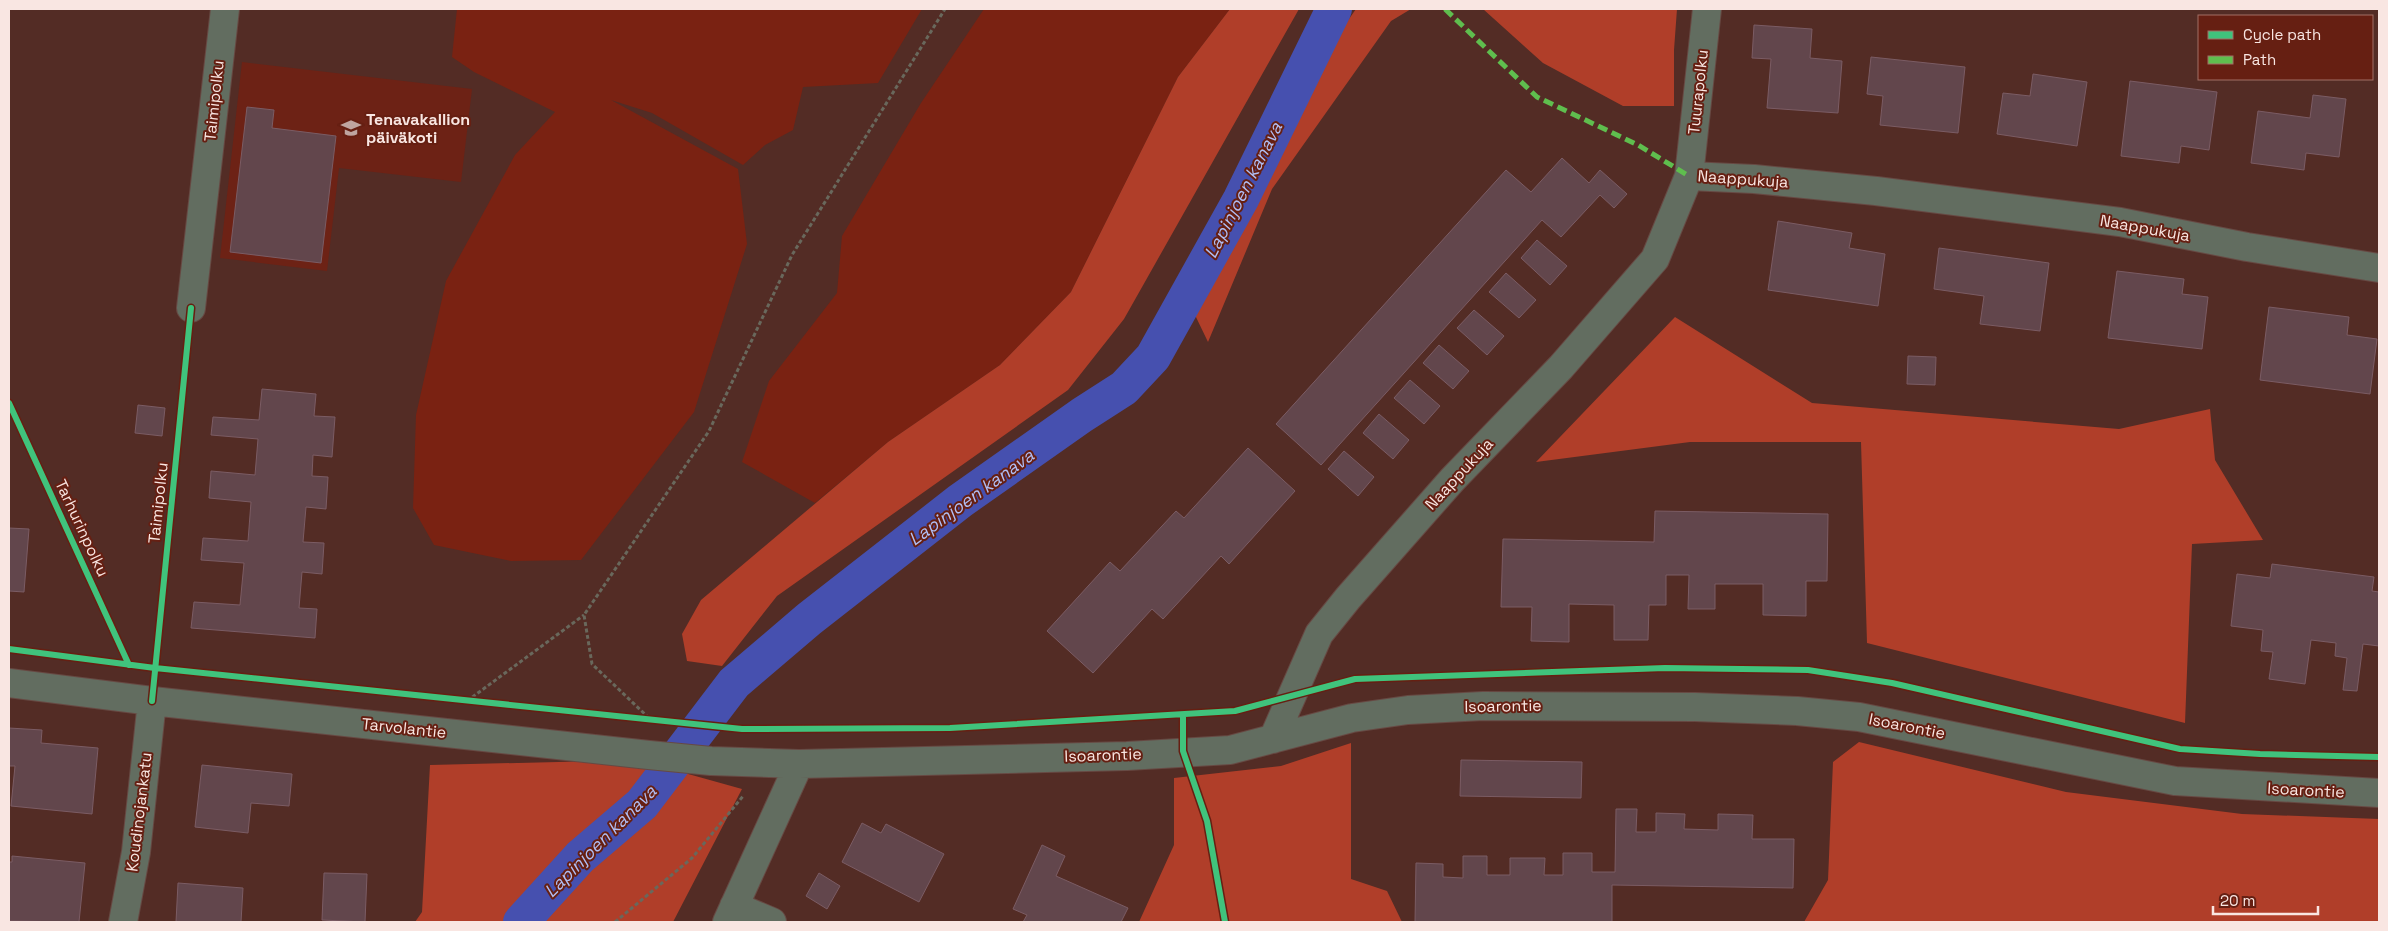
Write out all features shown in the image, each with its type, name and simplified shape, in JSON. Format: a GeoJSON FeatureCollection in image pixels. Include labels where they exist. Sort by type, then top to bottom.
{"type":"FeatureCollection","features":[{"type":"Feature","properties":{"kind":"street","name":"Taimipolku"},"geometry":{"type":"LineString","coordinates":[[191,308],[224,9]]}},
{"type":"Feature","properties":{"kind":"street","name":"Tuurapolku"},"geometry":{"type":"LineString","coordinates":[[1689,176],[1707,9]]}},
{"type":"Feature","properties":{"kind":"street","name":"Naappukuja"},"geometry":{"type":"LineString","coordinates":[[1273,739],[1319,634],[1348,598],[1452,480],[1561,367],[1655,260],[1689,176],[1754,179],[1876,191],[2120,222],[2247,247],[2379,268]]}},
{"type":"Feature","properties":{"kind":"street","name":"Tarvolantie"},"geometry":{"type":"LineString","coordinates":[[9,683],[152,701],[649,755],[710,761],[799,764]]}},
{"type":"Feature","properties":{"kind":"street","name":"Koudinojankatu"},"geometry":{"type":"LineString","coordinates":[[123,922],[136,852],[152,701]]}},
{"type":"Feature","properties":{"kind":"street","name":"Isoarontie"},"geometry":{"type":"LineString","coordinates":[[799,764],[1127,756],[1230,750],[1352,718],[1408,710],[1482,706],[1658,706],[1797,711],[1859,717],[2175,781],[2379,794]]}},
{"type":"Feature","properties":{"kind":"street"},"geometry":{"type":"LineString","coordinates":[[772,922],[730,914],[799,764]]}},
{"type":"Feature","properties":{"kind":"path"},"geometry":{"type":"LineString","coordinates":[[468,701],[584,615],[709,431],[792,255],[945,9]]}},
{"type":"Feature","properties":{"kind":"path"},"geometry":{"type":"LineString","coordinates":[[584,615],[592,664],[649,718]]}},
{"type":"Feature","properties":{"kind":"path"},"geometry":{"type":"LineString","coordinates":[[458,700],[477,702]]}},
{"type":"Feature","properties":{"kind":"path"},"geometry":{"type":"LineString","coordinates":[[639,717],[658,719]]}},
{"type":"Feature","properties":{"kind":"path"},"geometry":{"type":"LineString","coordinates":[[615,922],[692,858],[745,794]]}},
{"type":"Feature","properties":{"kind":"shaded area"},"geometry":{"type":"Polygon","coordinates":[[[457,9],[922,9],[878,83],[803,87],[793,130],[765,145],[743,165],[652,113],[611,100],[738,169],[747,244],[694,412],[581,560],[511,561],[434,545],[413,508],[416,415],[446,281],[515,155],[555,112],[474,72],[452,57],[457,9]]]}},
{"type":"Feature","properties":{"kind":"shaded area"},"geometry":{"type":"Polygon","coordinates":[[[984,9],[1230,9],[1178,77],[1071,292],[1000,365],[888,442],[815,503],[742,462],[769,381],[837,293],[842,236],[921,103],[984,9]]]}},
{"type":"Feature","properties":{"kind":"shaded area"},"geometry":{"type":"Polygon","coordinates":[[[1230,9],[1299,9],[1124,319],[1068,390],[777,596],[722,666],[687,661],[682,634],[701,600],[888,442],[1000,365],[1071,292],[1178,77],[1230,9]]]}},
{"type":"Feature","properties":{"kind":"shaded area"},"geometry":{"type":"Polygon","coordinates":[[[1356,9],[1411,9],[1391,21],[1272,189],[1208,342],[1195,315],[1296,114],[1344,26],[1356,9]]]}},
{"type":"Feature","properties":{"kind":"shaded area"},"geometry":{"type":"Polygon","coordinates":[[[1483,9],[1677,9],[1674,50],[1674,106],[1623,106],[1543,63],[1483,9]]]}},
{"type":"Feature","properties":{"kind":"shaded area","name":"Tenavakallion päiväkoti"},"geometry":{"type":"Polygon","coordinates":[[[242,62],[472,89],[461,182],[339,168],[327,271],[220,258],[242,62]]]}},
{"type":"Feature","properties":{"kind":"shaded area"},"geometry":{"type":"Polygon","coordinates":[[[1675,317],[1812,403],[2119,429],[2210,409],[2215,460],[2263,540],[2192,544],[2185,723],[1867,643],[1861,442],[1690,442],[1536,462],[1675,317]]]}},
{"type":"Feature","properties":{"kind":"shaded area"},"geometry":{"type":"Polygon","coordinates":[[[1859,742],[2066,792],[2242,814],[2379,819],[2379,922],[1804,922],[1828,880],[1833,762],[1859,742]]]}},
{"type":"Feature","properties":{"kind":"shaded area"},"geometry":{"type":"Polygon","coordinates":[[[1351,743],[1351,879],[1387,891],[1402,922],[1139,922],[1174,845],[1174,778],[1281,766],[1351,743]]]}},
{"type":"Feature","properties":{"kind":"shaded area"},"geometry":{"type":"Polygon","coordinates":[[[638,760],[742,789],[673,922],[415,922],[422,912],[430,765],[638,760]]]}},
{"type":"Feature","properties":{"kind":"building"},"geometry":{"type":"Polygon","coordinates":[[[1754,25],[1812,29],[1810,58],[1842,61],[1838,113],[1767,108],[1771,59],[1752,58],[1754,25]]]}},
{"type":"Feature","properties":{"kind":"building"},"geometry":{"type":"Polygon","coordinates":[[[1871,57],[1965,67],[1958,133],[1880,125],[1883,96],[1867,94],[1871,57]]]}},
{"type":"Feature","properties":{"kind":"building"},"geometry":{"type":"Polygon","coordinates":[[[2033,74],[2087,82],[2077,146],[1997,134],[2003,93],[2030,96],[2033,74]]]}},
{"type":"Feature","properties":{"kind":"building"},"geometry":{"type":"Polygon","coordinates":[[[2130,81],[2217,92],[2209,150],[2181,146],[2179,163],[2121,156],[2130,81]]]}},
{"type":"Feature","properties":{"kind":"building"},"geometry":{"type":"Polygon","coordinates":[[[2313,95],[2346,99],[2339,157],[2306,153],[2304,170],[2251,163],[2258,111],[2310,118],[2313,95]]]}},
{"type":"Feature","properties":{"kind":"building"},"geometry":{"type":"Polygon","coordinates":[[[247,107],[274,110],[272,128],[336,136],[321,263],[230,252],[247,107]]]}},
{"type":"Feature","properties":{"kind":"building"},"geometry":{"type":"Polygon","coordinates":[[[1562,158],[1589,183],[1600,170],[1627,194],[1614,208],[1600,195],[1561,237],[1542,220],[1321,465],[1276,424],[1506,170],[1531,192],[1562,158]]]}},
{"type":"Feature","properties":{"kind":"building"},"geometry":{"type":"Polygon","coordinates":[[[1778,221],[1852,233],[1849,248],[1885,254],[1878,306],[1768,290],[1778,221]]]}},
{"type":"Feature","properties":{"kind":"building"},"geometry":{"type":"Polygon","coordinates":[[[1537,240],[1567,266],[1550,285],[1521,258],[1537,240]]]}},
{"type":"Feature","properties":{"kind":"building"},"geometry":{"type":"Polygon","coordinates":[[[1939,248],[2049,263],[2040,331],[1980,324],[1984,296],[1934,289],[1939,248]]]}},
{"type":"Feature","properties":{"kind":"building"},"geometry":{"type":"Polygon","coordinates":[[[2117,271],[2184,279],[2182,294],[2208,297],[2202,349],[2108,338],[2117,271]]]}},
{"type":"Feature","properties":{"kind":"building"},"geometry":{"type":"Polygon","coordinates":[[[1506,273],[1536,300],[1519,318],[1489,292],[1506,273]]]}},
{"type":"Feature","properties":{"kind":"building"},"geometry":{"type":"Polygon","coordinates":[[[2269,307],[2349,317],[2347,335],[2377,339],[2370,394],[2260,380],[2269,307]]]}},
{"type":"Feature","properties":{"kind":"building"},"geometry":{"type":"Polygon","coordinates":[[[1474,310],[1504,336],[1487,355],[1457,328],[1474,310]]]}},
{"type":"Feature","properties":{"kind":"building"},"geometry":{"type":"Polygon","coordinates":[[[1439,345],[1469,371],[1453,389],[1423,363],[1439,345]]]}},
{"type":"Feature","properties":{"kind":"building"},"geometry":{"type":"Polygon","coordinates":[[[1908,356],[1936,357],[1935,385],[1907,384],[1908,356]]]}},
{"type":"Feature","properties":{"kind":"building"},"geometry":{"type":"Polygon","coordinates":[[[1410,380],[1440,406],[1424,424],[1394,398],[1410,380]]]}},
{"type":"Feature","properties":{"kind":"building"},"geometry":{"type":"Polygon","coordinates":[[[262,389],[316,394],[314,416],[335,417],[332,457],[313,455],[312,476],[328,477],[326,509],[306,507],[303,542],[324,543],[322,574],[302,572],[299,608],[317,609],[315,638],[191,628],[194,602],[240,605],[244,563],[201,560],[203,538],[248,541],[251,502],[209,498],[211,471],[255,475],[258,439],[211,435],[213,417],[259,420],[262,389]]]}},
{"type":"Feature","properties":{"kind":"building"},"geometry":{"type":"Polygon","coordinates":[[[138,405],[165,408],[162,436],[135,433],[138,405]]]}},
{"type":"Feature","properties":{"kind":"building"},"geometry":{"type":"Polygon","coordinates":[[[1379,414],[1409,440],[1393,459],[1363,433],[1379,414]]]}},
{"type":"Feature","properties":{"kind":"building"},"geometry":{"type":"Polygon","coordinates":[[[1248,448],[1295,491],[1229,564],[1221,556],[1163,619],[1152,609],[1093,673],[1047,631],[1110,562],[1120,571],[1176,511],[1184,518],[1248,448]]]}},
{"type":"Feature","properties":{"kind":"building"},"geometry":{"type":"Polygon","coordinates":[[[1344,451],[1374,477],[1358,496],[1328,469],[1344,451]]]}},
{"type":"Feature","properties":{"kind":"building"},"geometry":{"type":"Polygon","coordinates":[[[1655,511],[1828,514],[1827,581],[1806,581],[1806,616],[1763,615],[1763,584],[1715,584],[1715,609],[1688,609],[1689,575],[1666,575],[1666,605],[1649,605],[1648,640],[1614,640],[1614,605],[1569,604],[1569,642],[1531,641],[1532,607],[1501,607],[1503,539],[1654,542],[1655,511]]]}},
{"type":"Feature","properties":{"kind":"building"},"geometry":{"type":"Polygon","coordinates":[[[9,528],[29,529],[24,592],[9,591],[9,528]]]}},
{"type":"Feature","properties":{"kind":"building"},"geometry":{"type":"Polygon","coordinates":[[[2272,564],[2374,577],[2372,591],[2379,592],[2379,646],[2363,644],[2357,691],[2343,690],[2347,658],[2335,656],[2336,643],[2311,640],[2305,684],[2269,679],[2273,652],[2261,651],[2263,630],[2231,626],[2237,574],[2270,578],[2272,564]]]}},
{"type":"Feature","properties":{"kind":"building"},"geometry":{"type":"Polygon","coordinates":[[[9,728],[42,730],[41,743],[98,748],[92,814],[11,806],[15,766],[9,766],[9,728]]]}},
{"type":"Feature","properties":{"kind":"building"},"geometry":{"type":"Polygon","coordinates":[[[1461,760],[1582,762],[1581,798],[1460,796],[1461,760]]]}},
{"type":"Feature","properties":{"kind":"building"},"geometry":{"type":"Polygon","coordinates":[[[202,765],[292,774],[289,806],[251,803],[248,833],[195,827],[202,765]]]}},
{"type":"Feature","properties":{"kind":"building"},"geometry":{"type":"Polygon","coordinates":[[[1616,809],[1637,809],[1636,832],[1656,832],[1656,813],[1685,814],[1684,829],[1718,830],[1718,814],[1753,815],[1752,839],[1794,839],[1793,888],[1612,885],[1612,922],[1415,922],[1416,863],[1443,864],[1443,877],[1463,878],[1463,856],[1487,856],[1487,875],[1510,875],[1510,858],[1545,858],[1544,875],[1563,875],[1563,853],[1592,853],[1592,872],[1615,872],[1616,809]]]}},
{"type":"Feature","properties":{"kind":"building"},"geometry":{"type":"Polygon","coordinates":[[[862,823],[881,833],[886,824],[944,854],[919,902],[842,862],[862,823]]]}},
{"type":"Feature","properties":{"kind":"building"},"geometry":{"type":"Polygon","coordinates":[[[1042,845],[1065,856],[1056,876],[1128,908],[1121,922],[1023,922],[1027,915],[1013,909],[1042,845]]]}},
{"type":"Feature","properties":{"kind":"building"},"geometry":{"type":"Polygon","coordinates":[[[12,856],[85,863],[79,922],[9,921],[9,862],[12,862],[12,856]]]}},
{"type":"Feature","properties":{"kind":"building"},"geometry":{"type":"Polygon","coordinates":[[[324,873],[367,874],[365,922],[322,920],[324,873]]]}},
{"type":"Feature","properties":{"kind":"building"},"geometry":{"type":"Polygon","coordinates":[[[819,873],[840,886],[827,909],[806,896],[819,873]]]}},
{"type":"Feature","properties":{"kind":"building"},"geometry":{"type":"Polygon","coordinates":[[[178,883],[243,888],[241,922],[176,922],[178,883]]]}},
{"type":"Feature","properties":{"kind":"waterway","name":"Lapinjoen kanava"},"geometry":{"type":"LineString","coordinates":[[521,922],[580,857],[642,804],[734,683],[809,619],[960,501],[1082,415],[1124,388],[1153,357],[1241,199],[1334,9]]}},
{"type":"Feature","properties":{"kind":"marked path"},"geometry":{"type":"LineString","coordinates":[[1445,9],[1537,97],[1638,145],[1689,176]]}},
{"type":"Feature","properties":{"kind":"cycle path"},"geometry":{"type":"LineString","coordinates":[[152,701],[191,308]]}},
{"type":"Feature","properties":{"kind":"cycle path","name":"Tarhurinpolku"},"geometry":{"type":"LineString","coordinates":[[9,403],[129,665]]}},
{"type":"Feature","properties":{"kind":"cycle path"},"geometry":{"type":"LineString","coordinates":[[9,649],[155,668],[742,729],[950,728],[1235,711],[1355,679],[1665,668],[1808,670],[1892,683],[2180,749],[2260,754],[2379,757]]}},
{"type":"Feature","properties":{"kind":"cycle path"},"geometry":{"type":"LineString","coordinates":[[1183,715],[1183,751],[1207,821],[1225,922]]}},
{"type":"Feature","properties":{"kind":"place","name":"Tenavakallion päiväkoti"},"geometry":{"type":"Point","coordinates":[351,128]}}]}
